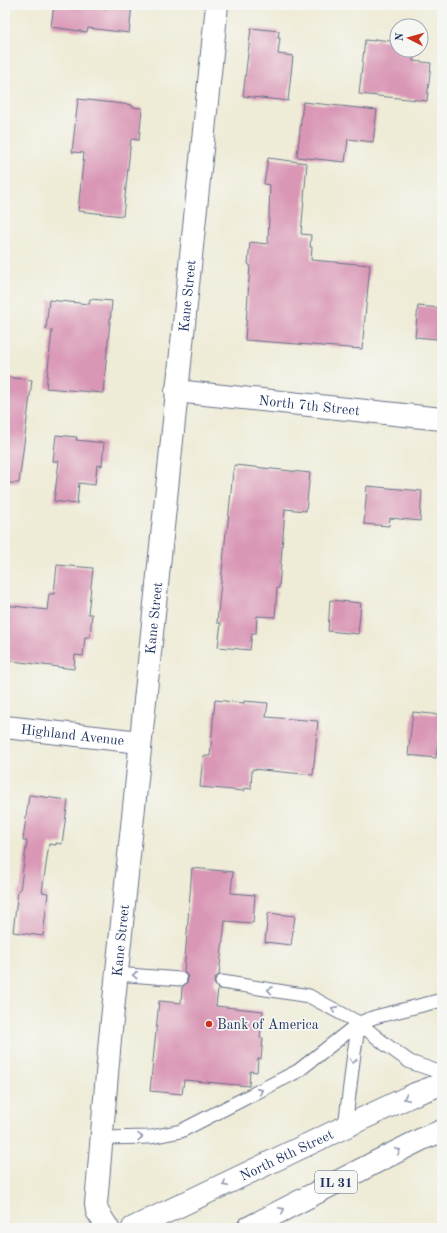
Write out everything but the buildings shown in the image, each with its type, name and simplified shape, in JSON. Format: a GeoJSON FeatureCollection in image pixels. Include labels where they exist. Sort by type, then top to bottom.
{"type":"FeatureCollection","features":[{"type":"Feature","properties":{"kind":"street","name":"Kane Street"},"geometry":{"type":"LineString","coordinates":[[108,1228],[100,1216],[96,1204],[101,1138],[116,974],[217,5]]}},
{"type":"Feature","properties":{"kind":"street","name":"North 7th Street"},"geometry":{"type":"LineString","coordinates":[[176,391],[442,419]]}},
{"type":"Feature","properties":{"kind":"street","name":"Highland Avenue"},"geometry":{"type":"LineString","coordinates":[[5,727],[140,742]]}},
{"type":"Feature","properties":{"kind":"street","name":"North 8th Street"},"geometry":{"type":"LineString","coordinates":[[133,1228],[415,1094],[442,1084]]}},
{"type":"Feature","properties":{"kind":"street","name":"IL 31"},"geometry":{"type":"LineString","coordinates":[[248,1228],[376,1162],[424,1138],[442,1131]]}},
{"type":"Feature","properties":{"kind":"lane"},"geometry":{"type":"LineString","coordinates":[[116,974],[180,978]]}},
{"type":"Feature","properties":{"kind":"lane"},"geometry":{"type":"LineString","coordinates":[[222,982],[309,996],[359,1022],[385,1044],[410,1062],[442,1073]]}},
{"type":"Feature","properties":{"kind":"lane"},"geometry":{"type":"LineString","coordinates":[[101,1138],[151,1137],[181,1131],[298,1071],[359,1022],[442,1000]]}},
{"type":"Feature","properties":{"kind":"lane"},"geometry":{"type":"LineString","coordinates":[[345,1127],[359,1022]]}},
{"type":"Feature","properties":{"kind":"place","name":"Bank of America"},"geometry":{"type":"Point","coordinates":[209,1024]}}]}
